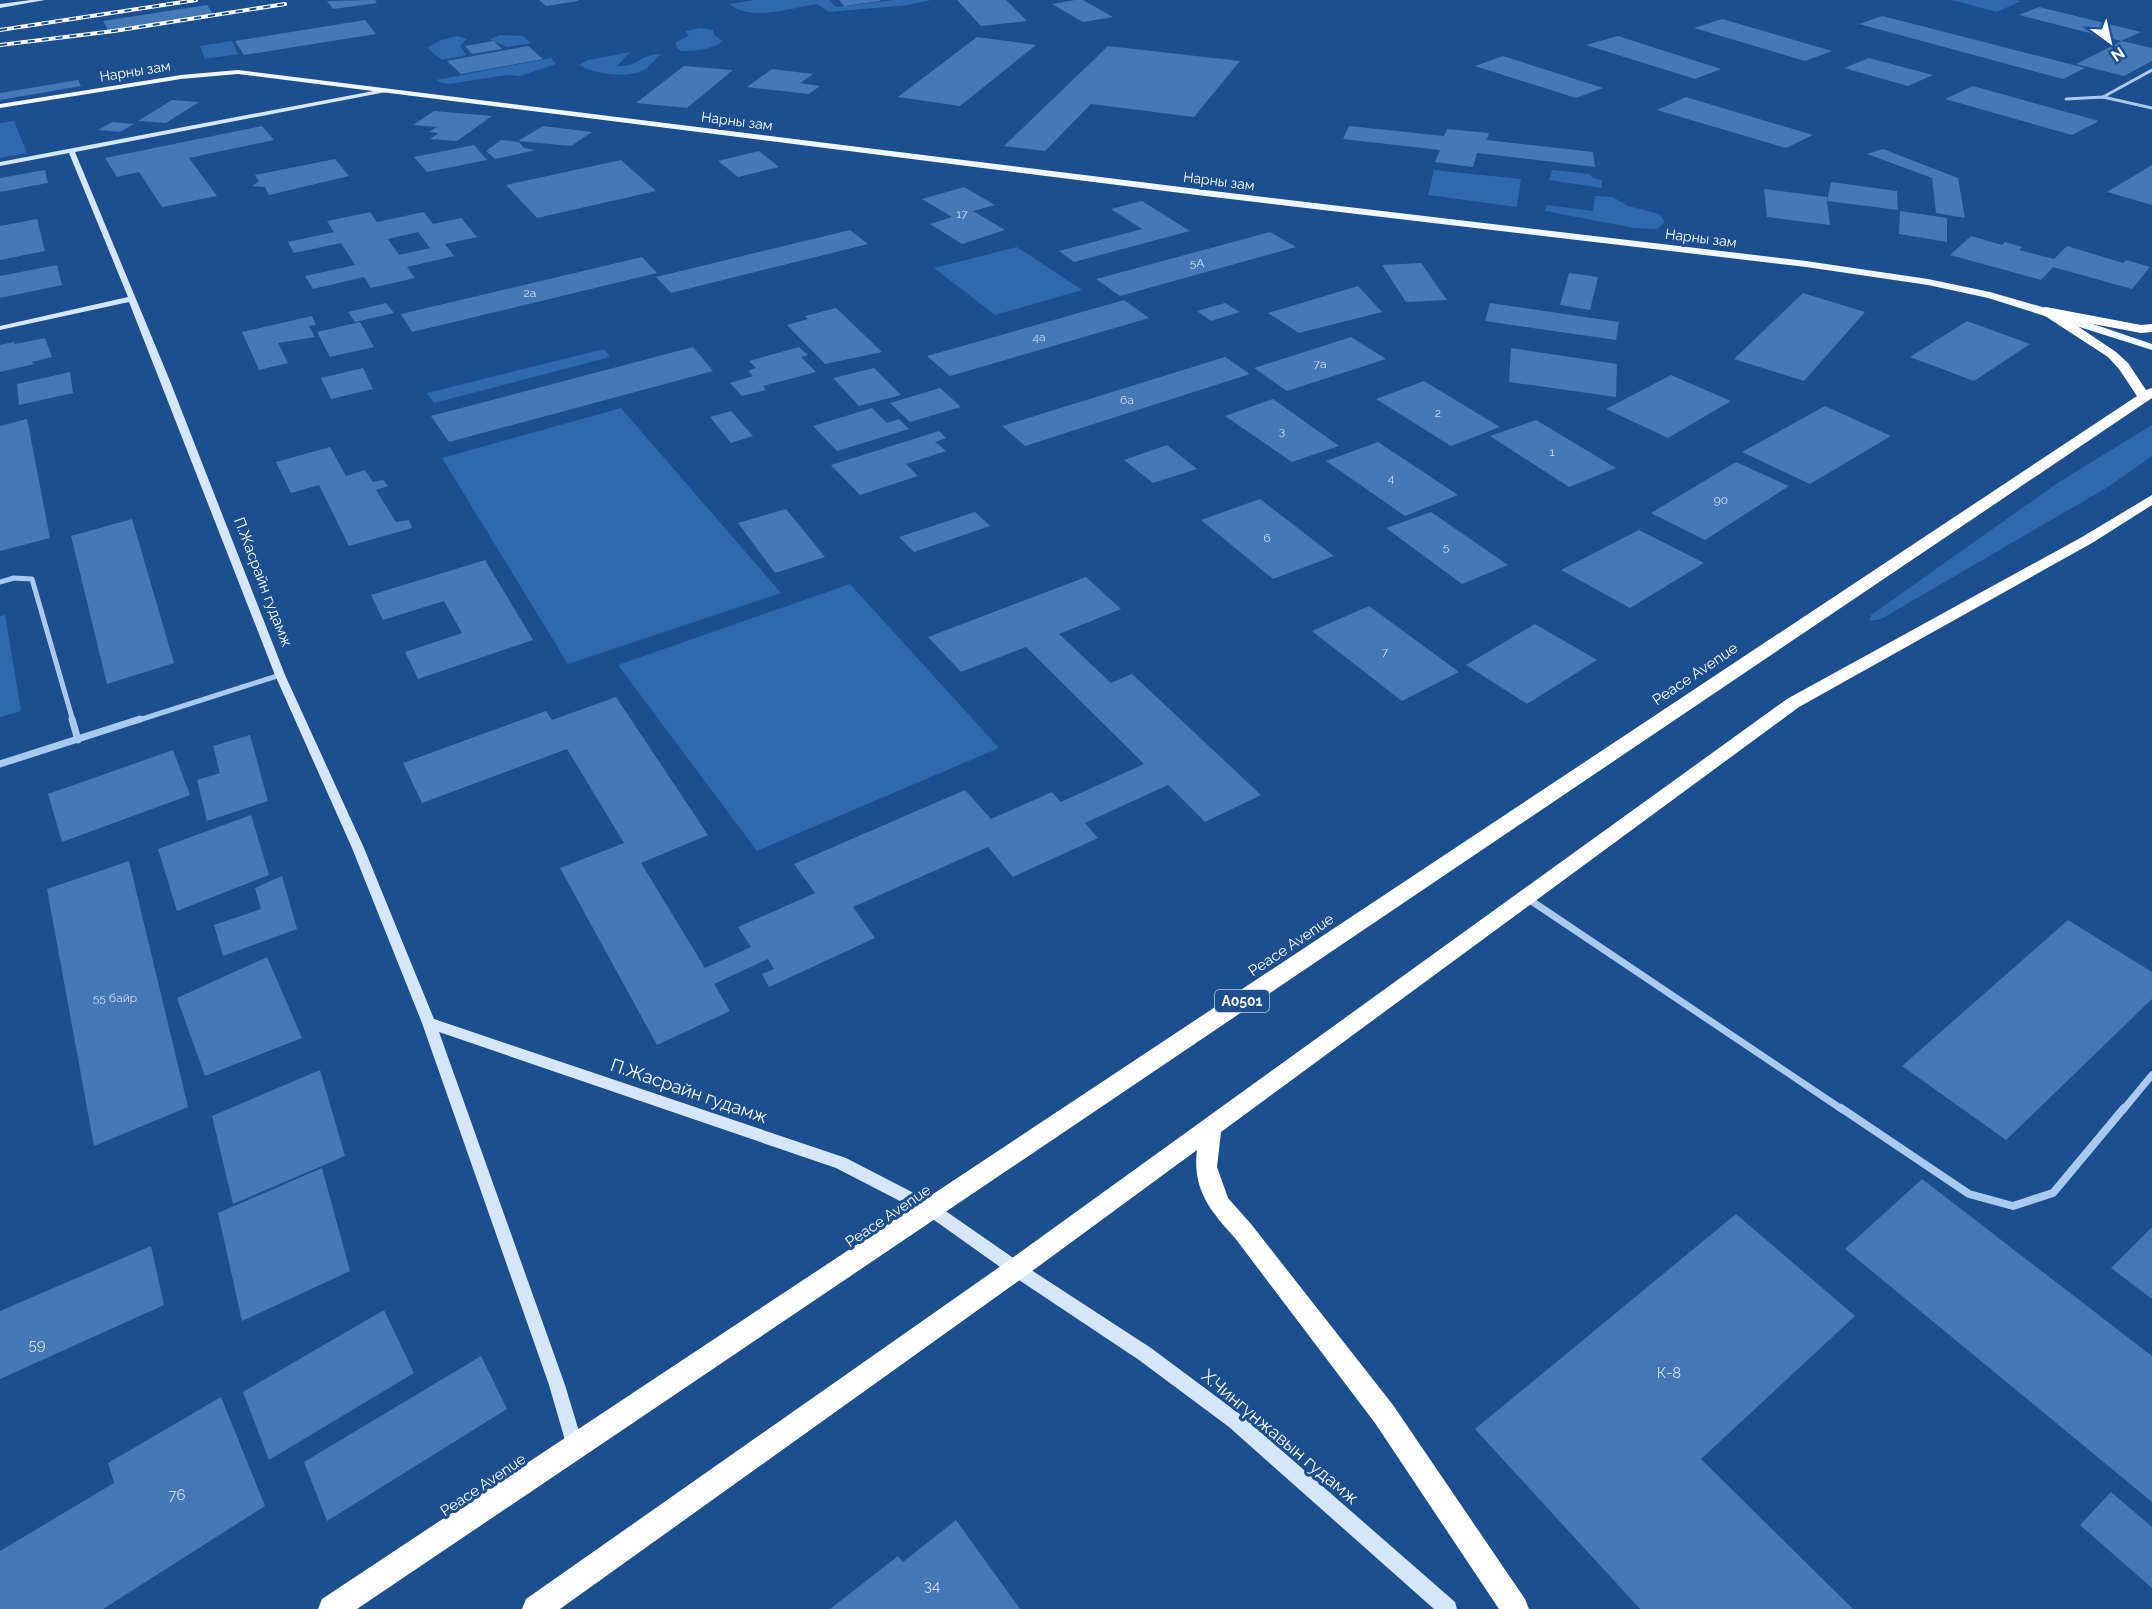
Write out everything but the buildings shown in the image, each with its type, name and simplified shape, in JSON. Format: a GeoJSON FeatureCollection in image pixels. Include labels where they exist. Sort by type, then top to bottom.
{"type":"FeatureCollection","features":[{"type":"Feature","properties":{"kind":"highway"},"geometry":{"type":"LineString","coordinates":[[2046,311],[2141,329],[2152,328]]}},
{"type":"Feature","properties":{"kind":"highway"},"geometry":{"type":"LineString","coordinates":[[2046,311],[2090,339],[2121,363],[2135,386],[2148,395]]}},
{"type":"Feature","properties":{"kind":"highway","name":"Peace Avenue"},"geometry":{"type":"LineString","coordinates":[[332,1609],[2148,395]]}},
{"type":"Feature","properties":{"kind":"highway"},"geometry":{"type":"LineString","coordinates":[[536,1609],[1016,1269],[1793,703],[2087,540],[2152,499]]}},
{"type":"Feature","properties":{"kind":"highway"},"geometry":{"type":"LineString","coordinates":[[1210,1127],[1206,1167],[1218,1204],[1243,1231],[1384,1414],[1515,1609]]}},
{"type":"Feature","properties":{"kind":"main road","name":"Нарны зам"},"geometry":{"type":"LineString","coordinates":[[0,106],[210,73],[238,72],[1205,193],[1806,264],[1928,282],[1990,295],[2046,311],[2152,347]]}},
{"type":"Feature","properties":{"kind":"main road","name":"Нарны зам"},"geometry":{"type":"LineString","coordinates":[[73,104],[188,84],[274,77]]}},
{"type":"Feature","properties":{"kind":"street"},"geometry":{"type":"LineString","coordinates":[[0,6],[42,0]]}},
{"type":"Feature","properties":{"kind":"street"},"geometry":{"type":"LineString","coordinates":[[2103,97],[2152,70]]}},
{"type":"Feature","properties":{"kind":"street"},"geometry":{"type":"LineString","coordinates":[[0,164],[384,91]]}},
{"type":"Feature","properties":{"kind":"street"},"geometry":{"type":"LineString","coordinates":[[2066,99],[2103,97],[2152,108]]}},
{"type":"Feature","properties":{"kind":"street","name":"П.Жасрайн гудамж"},"geometry":{"type":"LineString","coordinates":[[71,151],[166,381],[280,675],[358,848],[429,1023],[557,1385],[575,1448]]}},
{"type":"Feature","properties":{"kind":"street"},"geometry":{"type":"LineString","coordinates":[[0,328],[131,299]]}},
{"type":"Feature","properties":{"kind":"street"},"geometry":{"type":"LineString","coordinates":[[0,582],[14,578],[32,579],[78,740]]}},
{"type":"Feature","properties":{"kind":"street"},"geometry":{"type":"LineString","coordinates":[[0,764],[280,675]]}},
{"type":"Feature","properties":{"kind":"street"},"geometry":{"type":"LineString","coordinates":[[1526,897],[1969,1194],[2013,1206],[2053,1193],[2152,1075]]}},
{"type":"Feature","properties":{"kind":"street","name":"П.Жасрайн гудамж"},"geometry":{"type":"LineString","coordinates":[[429,1023],[841,1163],[932,1210],[1016,1269]]}},
{"type":"Feature","properties":{"kind":"street","name":"Х.Чингүнжавын гудамж"},"geometry":{"type":"LineString","coordinates":[[1016,1269],[1145,1354],[1235,1421],[1448,1609]]}},
{"type":"Feature","properties":{"kind":"shaded area"},"geometry":{"type":"Polygon","coordinates":[[[755,0],[829,0],[836,7],[895,0],[931,0],[909,5],[829,12],[817,4],[760,13],[749,12],[729,4],[755,0]]]}},
{"type":"Feature","properties":{"kind":"shaded area"},"geometry":{"type":"Polygon","coordinates":[[[1951,0],[2015,0],[2021,1],[1997,12],[1951,0]]]}},
{"type":"Feature","properties":{"kind":"shaded area"},"geometry":{"type":"Polygon","coordinates":[[[701,28],[713,30],[713,34],[723,41],[714,46],[692,51],[681,51],[677,48],[676,42],[689,36],[685,31],[701,28]]]}},
{"type":"Feature","properties":{"kind":"shaded area"},"geometry":{"type":"Polygon","coordinates":[[[500,35],[523,36],[531,43],[507,47],[490,39],[500,35]]]}},
{"type":"Feature","properties":{"kind":"shaded area"},"geometry":{"type":"Polygon","coordinates":[[[458,36],[467,39],[460,46],[466,55],[442,60],[427,48],[441,40],[458,36]]]}},
{"type":"Feature","properties":{"kind":"shaded area"},"geometry":{"type":"Polygon","coordinates":[[[232,41],[238,54],[205,59],[200,46],[232,41]]]}},
{"type":"Feature","properties":{"kind":"shaded area"},"geometry":{"type":"Polygon","coordinates":[[[630,52],[617,66],[630,65],[654,54],[661,54],[647,68],[632,74],[603,73],[579,65],[588,60],[630,52]]]}},
{"type":"Feature","properties":{"kind":"shaded area"},"geometry":{"type":"Polygon","coordinates":[[[551,58],[556,64],[520,76],[507,75],[449,84],[436,80],[551,58]]]}},
{"type":"Feature","properties":{"kind":"shaded area"},"geometry":{"type":"Polygon","coordinates":[[[14,121],[27,153],[0,158],[0,123],[14,121]]]}},
{"type":"Feature","properties":{"kind":"shaded area"},"geometry":{"type":"Polygon","coordinates":[[[1434,170],[1521,179],[1517,207],[1428,195],[1434,170]]]}},
{"type":"Feature","properties":{"kind":"shaded area"},"geometry":{"type":"Polygon","coordinates":[[[1552,170],[1590,174],[1593,178],[1602,180],[1602,188],[1549,180],[1552,170]]]}},
{"type":"Feature","properties":{"kind":"shaded area"},"geometry":{"type":"Polygon","coordinates":[[[1595,196],[1613,197],[1628,206],[1659,214],[1665,222],[1657,229],[1634,228],[1545,211],[1547,205],[1593,211],[1595,196]]]}},
{"type":"Feature","properties":{"kind":"shaded area"},"geometry":{"type":"Polygon","coordinates":[[[1017,247],[1082,290],[995,315],[934,268],[1017,247]]]}},
{"type":"Feature","properties":{"kind":"shaded area"},"geometry":{"type":"Polygon","coordinates":[[[604,349],[610,357],[434,403],[427,393],[604,349]]]}},
{"type":"Feature","properties":{"kind":"shaded area"},"geometry":{"type":"Polygon","coordinates":[[[621,408],[781,593],[568,664],[442,458],[621,408]]]}},
{"type":"Feature","properties":{"kind":"shaded area"},"geometry":{"type":"Polygon","coordinates":[[[2152,425],[2152,456],[2108,487],[1881,619],[1869,621],[1871,615],[2059,482],[2152,425]]]}},
{"type":"Feature","properties":{"kind":"shaded area"},"geometry":{"type":"Polygon","coordinates":[[[850,584],[999,748],[757,851],[618,665],[850,584]]]}},
{"type":"Feature","properties":{"kind":"shaded area"},"geometry":{"type":"Polygon","coordinates":[[[5,615],[21,711],[0,717],[0,616],[5,615]]]}},
{"type":"Feature","properties":{"kind":"railway"},"geometry":{"type":"LineString","coordinates":[[0,30],[196,0]]}},
{"type":"Feature","properties":{"kind":"railway"},"geometry":{"type":"LineString","coordinates":[[0,45],[114,31],[285,4]]}}]}
